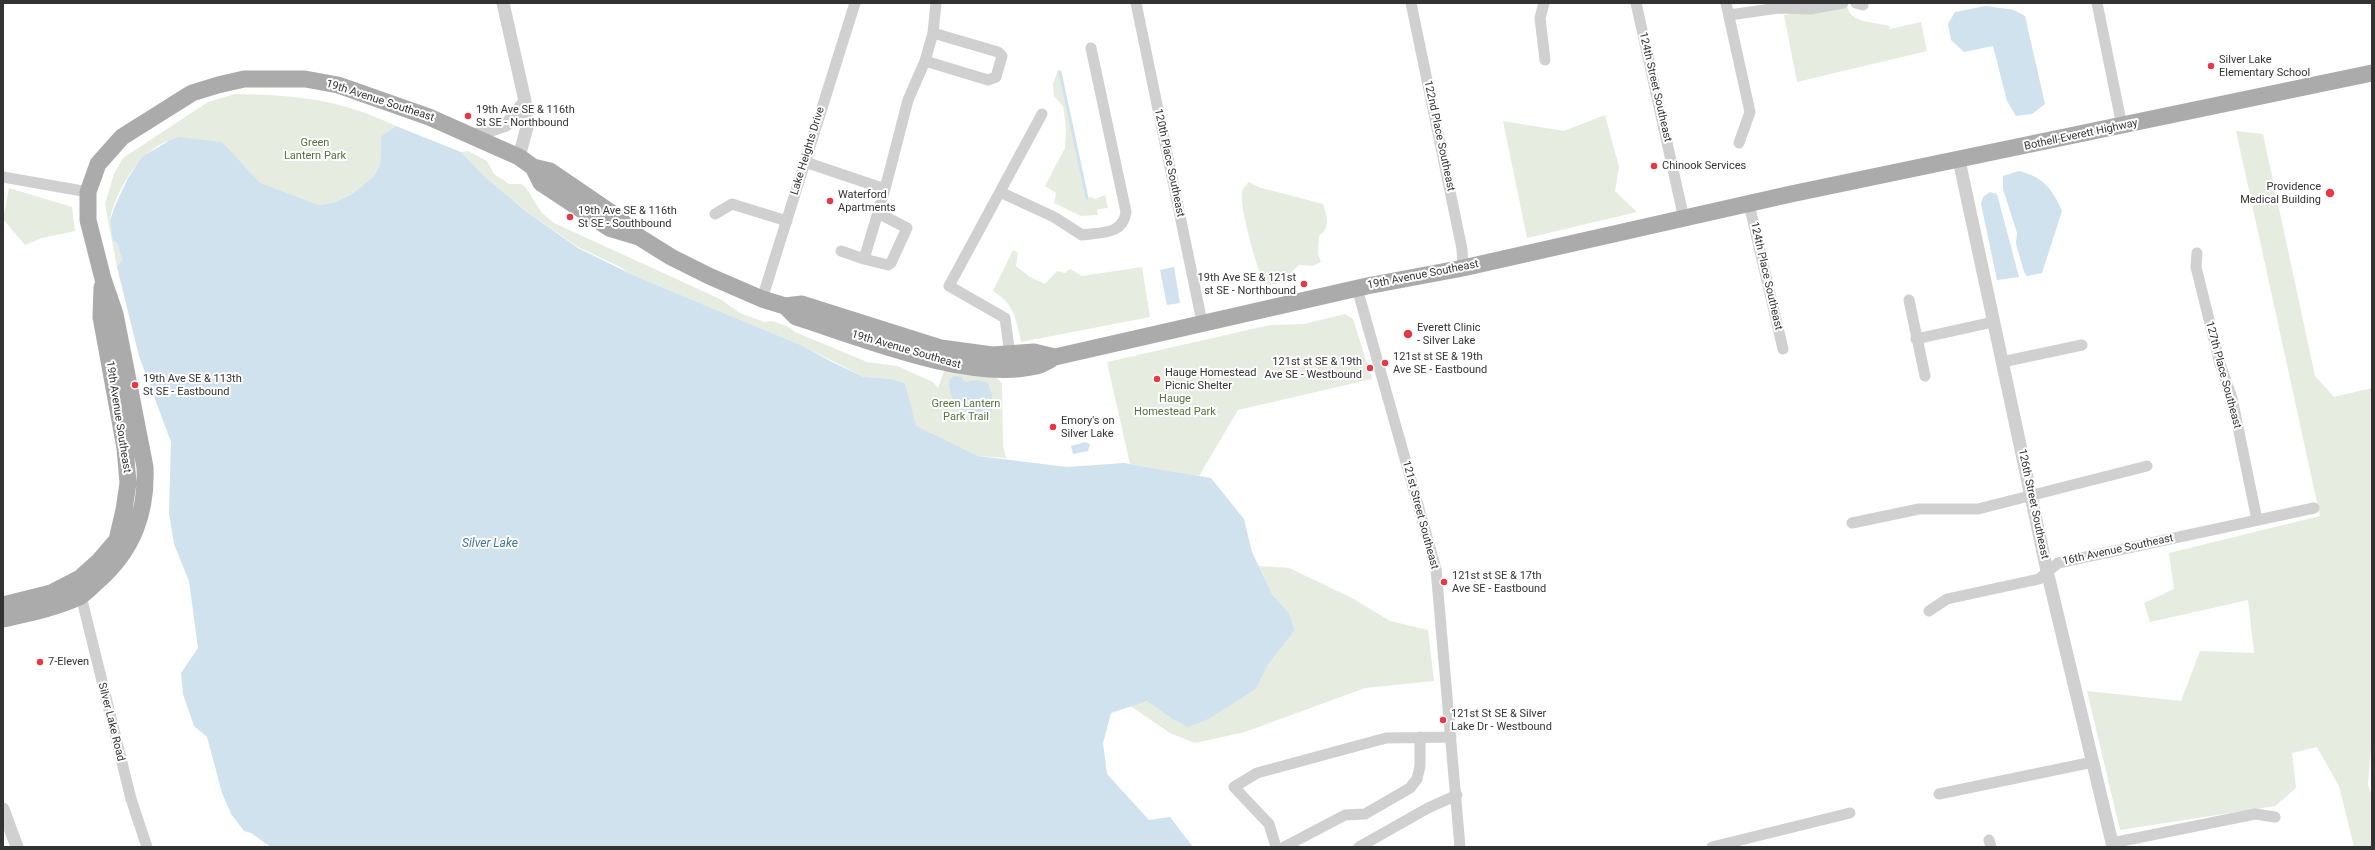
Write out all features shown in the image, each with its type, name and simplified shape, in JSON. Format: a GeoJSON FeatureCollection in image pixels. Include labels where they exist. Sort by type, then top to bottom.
{"type":"FeatureCollection","features":[{"type":"Feature","properties":{"kind":"main road","name":"Bothell-Everett Highway"},"geometry":{"type":"LineString","coordinates":[[1790,194],[2372,73]]}},
{"type":"Feature","properties":{"kind":"main road","name":"19th Avenue Southeast"},"geometry":{"type":"LineString","coordinates":[[3,619],[56,606],[81,596],[113,568],[129,546],[141,514],[146,486],[141,444],[115,314],[103,279],[88,220],[88,192],[98,164],[122,137],[192,93],[218,85],[244,79],[305,79],[338,85],[429,117],[519,157],[533,167],[550,171],[616,216],[639,237],[671,257],[709,276],[762,299],[785,306],[802,304],[941,348],[968,353],[1010,355],[1034,352],[1054,357]]}},
{"type":"Feature","properties":{"kind":"main road","name":"19th Avenue Southeast"},"geometry":{"type":"LineString","coordinates":[[785,306],[796,317],[924,357],[962,366],[1012,369],[1037,366],[1054,357],[1202,322],[1356,288],[1463,268],[1790,194]]}},
{"type":"Feature","properties":{"kind":"main road","name":"19th Avenue Southeast"},"geometry":{"type":"LineString","coordinates":[[3,605],[51,593],[80,578],[100,561],[117,540],[128,483],[125,448],[101,317],[101,294],[103,279]]}},
{"type":"Feature","properties":{"kind":"street"},"geometry":{"type":"LineString","coordinates":[[503,3],[525,101],[527,127],[519,157]]}},
{"type":"Feature","properties":{"kind":"street","name":"Lake Heights Drive"},"geometry":{"type":"LineString","coordinates":[[762,299],[855,3]]}},
{"type":"Feature","properties":{"kind":"street"},"geometry":{"type":"LineString","coordinates":[[864,258],[886,189],[908,100],[925,60],[933,33],[936,3]]}},
{"type":"Feature","properties":{"kind":"street","name":"120th Place Southeast"},"geometry":{"type":"LineString","coordinates":[[1136,3],[1202,322]]}},
{"type":"Feature","properties":{"kind":"street","name":"122nd Place Southeast"},"geometry":{"type":"LineString","coordinates":[[1411,3],[1462,249],[1463,268]]}},
{"type":"Feature","properties":{"kind":"street"},"geometry":{"type":"LineString","coordinates":[[1544,3],[1540,18],[1545,60]]}},
{"type":"Feature","properties":{"kind":"street","name":"124th Street Southeast"},"geometry":{"type":"LineString","coordinates":[[1636,3],[1684,219]]}},
{"type":"Feature","properties":{"kind":"street"},"geometry":{"type":"LineString","coordinates":[[1726,3],[1750,112],[1740,143]]}},
{"type":"Feature","properties":{"kind":"street"},"geometry":{"type":"LineString","coordinates":[[1729,15],[1778,8],[1810,9],[1842,3]]}},
{"type":"Feature","properties":{"kind":"street"},"geometry":{"type":"LineString","coordinates":[[1856,3],[1863,5],[1863,3]]}},
{"type":"Feature","properties":{"kind":"street"},"geometry":{"type":"LineString","coordinates":[[2097,3],[2122,126]]}},
{"type":"Feature","properties":{"kind":"street"},"geometry":{"type":"LineString","coordinates":[[925,60],[988,80],[996,77],[1002,61],[1002,56],[998,52],[933,33]]}},
{"type":"Feature","properties":{"kind":"street"},"geometry":{"type":"LineString","coordinates":[[1000,192],[1054,217],[1082,235],[1119,228],[1125,221],[1126,212],[1091,48]]}},
{"type":"Feature","properties":{"kind":"street"},"geometry":{"type":"LineString","coordinates":[[473,136],[506,125],[525,101]]}},
{"type":"Feature","properties":{"kind":"street"},"geometry":{"type":"LineString","coordinates":[[1010,355],[1005,318],[949,286],[1042,114]]}},
{"type":"Feature","properties":{"kind":"street","name":"126th Street Southeast"},"geometry":{"type":"LineString","coordinates":[[1959,160],[2047,571],[2113,845]]}},
{"type":"Feature","properties":{"kind":"street"},"geometry":{"type":"LineString","coordinates":[[805,162],[886,189]]}},
{"type":"Feature","properties":{"kind":"street"},"geometry":{"type":"LineString","coordinates":[[3,177],[88,192]]}},
{"type":"Feature","properties":{"kind":"street"},"geometry":{"type":"LineString","coordinates":[[714,214],[732,204],[787,221]]}},
{"type":"Feature","properties":{"kind":"street","name":"124th Place Southeast"},"geometry":{"type":"LineString","coordinates":[[1749,204],[1783,349]]}},
{"type":"Feature","properties":{"kind":"street"},"geometry":{"type":"LineString","coordinates":[[841,251],[885,265],[891,263],[907,228],[904,224],[878,213]]}},
{"type":"Feature","properties":{"kind":"street","name":"127th Place Southeast"},"geometry":{"type":"LineString","coordinates":[[2197,253],[2196,267],[2220,364],[2232,398],[2257,520]]}},
{"type":"Feature","properties":{"kind":"street","name":"121st Street Southeast"},"geometry":{"type":"LineString","coordinates":[[1356,288],[1436,569],[1457,795]]}},
{"type":"Feature","properties":{"kind":"street"},"geometry":{"type":"LineString","coordinates":[[1909,300],[1925,376]]}},
{"type":"Feature","properties":{"kind":"street"},"geometry":{"type":"LineString","coordinates":[[1916,339],[1993,322]]}},
{"type":"Feature","properties":{"kind":"street"},"geometry":{"type":"LineString","coordinates":[[2002,362],[2082,345]]}},
{"type":"Feature","properties":{"kind":"street"},"geometry":{"type":"LineString","coordinates":[[1852,523],[1919,509],[1978,509],[2146,466]]}},
{"type":"Feature","properties":{"kind":"street","name":"16th Avenue Southeast"},"geometry":{"type":"LineString","coordinates":[[1929,611],[1947,599],[2039,579],[2058,563],[2314,508]]}},
{"type":"Feature","properties":{"kind":"street","name":"Silver Lake Road"},"geometry":{"type":"LineString","coordinates":[[81,596],[130,799],[146,847]]}},
{"type":"Feature","properties":{"kind":"street"},"geometry":{"type":"LineString","coordinates":[[1284,847],[1345,815],[1365,814],[1410,788],[1417,779],[1420,766],[1420,737]]}},
{"type":"Feature","properties":{"kind":"street"},"geometry":{"type":"LineString","coordinates":[[1276,847],[1269,824],[1234,787],[1256,773],[1386,738],[1451,737]]}},
{"type":"Feature","properties":{"kind":"street"},"geometry":{"type":"LineString","coordinates":[[1939,794],[2093,762]]}},
{"type":"Feature","properties":{"kind":"street"},"geometry":{"type":"LineString","coordinates":[[1359,847],[1428,808],[1457,795],[1460,847]]}},
{"type":"Feature","properties":{"kind":"street"},"geometry":{"type":"LineString","coordinates":[[3,809],[17,847]]}},
{"type":"Feature","properties":{"kind":"street"},"geometry":{"type":"LineString","coordinates":[[1712,847],[1758,842],[1850,814]]}},
{"type":"Feature","properties":{"kind":"street"},"geometry":{"type":"LineString","coordinates":[[2113,845],[2255,814],[2276,817]]}},
{"type":"Feature","properties":{"kind":"green space"},"geometry":{"type":"Polygon","coordinates":[[[1847,5],[1852,16],[1857,19],[1889,26],[1890,29],[1921,22],[1927,51],[1797,82],[1784,15],[1847,5]]]}},
{"type":"Feature","properties":{"kind":"green space"},"geometry":{"type":"Polygon","coordinates":[[[1058,70],[1060,72],[1087,198],[1092,197],[1095,199],[1105,195],[1108,208],[1097,209],[1098,215],[1081,216],[1054,203],[1056,193],[1045,186],[1065,148],[1066,128],[1063,106],[1054,96],[1053,84],[1058,70]]]}},
{"type":"Feature","properties":{"kind":"green space","name":"Green Lantern Park"},"geometry":{"type":"Polygon","coordinates":[[[235,94],[298,97],[317,100],[356,110],[396,126],[381,136],[380,165],[374,176],[352,194],[336,202],[319,205],[273,188],[263,186],[255,179],[245,166],[211,146],[190,139],[181,138],[162,143],[143,158],[132,170],[122,186],[114,204],[110,222],[113,241],[117,243],[122,260],[117,267],[105,204],[114,174],[123,158],[208,102],[235,94]]]}},
{"type":"Feature","properties":{"kind":"green space"},"geometry":{"type":"Polygon","coordinates":[[[1605,115],[1619,167],[1615,191],[1637,212],[1527,238],[1503,121],[1564,131],[1605,115]]]}},
{"type":"Feature","properties":{"kind":"green space"},"geometry":{"type":"Polygon","coordinates":[[[2236,131],[2263,134],[2315,376],[2334,397],[2372,388],[2372,738],[2368,784],[2372,797],[2372,847],[2354,847],[2339,786],[2317,747],[2292,753],[2296,788],[2275,806],[2120,830],[2087,691],[2181,701],[2200,651],[2254,653],[2248,600],[2150,622],[2144,603],[2174,589],[2169,553],[2320,516],[2236,131]]]}},
{"type":"Feature","properties":{"kind":"green space","name":"Green Lantern Park Trail"},"geometry":{"type":"Polygon","coordinates":[[[468,151],[487,161],[494,174],[509,184],[521,184],[526,188],[542,213],[554,223],[720,299],[740,313],[764,322],[772,321],[789,327],[795,332],[867,362],[897,366],[933,382],[938,388],[945,368],[993,375],[1002,383],[1003,445],[1006,458],[978,456],[915,426],[905,383],[892,379],[864,377],[803,346],[630,274],[622,268],[578,247],[530,214],[484,176],[461,152],[468,151]]]}},
{"type":"Feature","properties":{"kind":"green space"},"geometry":{"type":"Polygon","coordinates":[[[1249,182],[1258,187],[1323,204],[1326,213],[1327,225],[1323,233],[1319,236],[1318,254],[1321,262],[1313,266],[1299,265],[1280,283],[1269,285],[1263,282],[1253,251],[1243,210],[1242,192],[1249,182]]]}},
{"type":"Feature","properties":{"kind":"green space"},"geometry":{"type":"Polygon","coordinates":[[[9,188],[72,207],[75,231],[42,238],[25,245],[3,219],[9,188]]]}},
{"type":"Feature","properties":{"kind":"green space"},"geometry":{"type":"Polygon","coordinates":[[[1013,250],[1018,253],[1016,266],[1030,277],[1045,284],[1057,271],[1065,273],[1070,269],[1082,276],[1142,267],[1150,317],[1021,342],[1013,312],[1006,301],[993,291],[1013,250]]]}},
{"type":"Feature","properties":{"kind":"green space","name":"Hauge Homestead Park"},"geometry":{"type":"Polygon","coordinates":[[[1345,314],[1353,319],[1372,379],[1238,410],[1199,476],[1130,464],[1107,362],[1270,325],[1304,324],[1345,314]]]}},
{"type":"Feature","properties":{"kind":"green space"},"geometry":{"type":"Polygon","coordinates":[[[1259,566],[1289,568],[1352,598],[1390,621],[1428,630],[1434,681],[1365,688],[1245,732],[1195,743],[1170,733],[1129,705],[1148,701],[1171,718],[1232,703],[1256,689],[1268,665],[1295,630],[1289,613],[1272,594],[1259,566]]]}},
{"type":"Feature","properties":{"kind":"water"},"geometry":{"type":"Polygon","coordinates":[[[1986,6],[2014,10],[2025,16],[2045,104],[2032,114],[2016,116],[2007,101],[1993,46],[1964,52],[1951,40],[1948,24],[1955,12],[1986,6]]]}},
{"type":"Feature","properties":{"kind":"water","name":"Silver Lake"},"geometry":{"type":"Polygon","coordinates":[[[396,126],[461,152],[484,176],[527,212],[578,248],[635,276],[803,346],[864,377],[892,379],[905,383],[916,426],[978,456],[1067,467],[1124,463],[1211,478],[1244,519],[1252,552],[1272,594],[1289,613],[1295,630],[1268,665],[1256,689],[1208,719],[1188,727],[1171,718],[1147,701],[1111,713],[1103,743],[1107,774],[1149,820],[1170,817],[1193,847],[271,847],[251,833],[244,831],[231,814],[222,793],[207,737],[194,726],[183,694],[181,673],[198,648],[189,581],[174,544],[169,513],[171,442],[139,356],[117,267],[122,260],[117,243],[113,241],[110,221],[114,208],[128,178],[142,157],[170,140],[179,137],[222,142],[260,183],[319,205],[336,202],[352,194],[374,176],[380,165],[381,136],[396,126]]]}},
{"type":"Feature","properties":{"kind":"water"},"geometry":{"type":"Polygon","coordinates":[[[2019,171],[2041,180],[2050,190],[2062,211],[2042,273],[2027,276],[2024,272],[2016,244],[2017,233],[2003,189],[2003,176],[2019,171]]]}},
{"type":"Feature","properties":{"kind":"water"},"geometry":{"type":"Polygon","coordinates":[[[1990,192],[1997,194],[2019,277],[1997,280],[1981,204],[1983,197],[1990,192]]]}},
{"type":"Feature","properties":{"kind":"water"},"geometry":{"type":"Polygon","coordinates":[[[1174,267],[1180,303],[1167,305],[1160,270],[1174,267]]]}},
{"type":"Feature","properties":{"kind":"water"},"geometry":{"type":"Polygon","coordinates":[[[954,376],[961,377],[965,382],[977,380],[988,383],[992,395],[992,410],[988,414],[971,413],[959,408],[952,397],[950,389],[949,380],[954,376]]]}},
{"type":"Feature","properties":{"kind":"water"},"geometry":{"type":"Polygon","coordinates":[[[1085,442],[1090,444],[1088,451],[1073,454],[1071,446],[1085,442]]]}},
{"type":"Feature","properties":{"kind":"waterway"},"geometry":{"type":"LineString","coordinates":[[1060,72],[1087,198]]}},
{"type":"Feature","properties":{"kind":"place","name":"Silver Lake Elementary School"},"geometry":{"type":"Point","coordinates":[2211,66]}},
{"type":"Feature","properties":{"kind":"place","name":"19th Ave SE & 116th St SE - Northbound"},"geometry":{"type":"Point","coordinates":[468,116]}},
{"type":"Feature","properties":{"kind":"place","name":"Chinook Services"},"geometry":{"type":"Point","coordinates":[1654,166]}},
{"type":"Feature","properties":{"kind":"place","name":"Providence Medical Building"},"geometry":{"type":"Point","coordinates":[2330,193]}},
{"type":"Feature","properties":{"kind":"place","name":"Waterford Apartments"},"geometry":{"type":"Point","coordinates":[830,201]}},
{"type":"Feature","properties":{"kind":"place","name":"19th Ave SE & 116th St SE - Southbound"},"geometry":{"type":"Point","coordinates":[570,217]}},
{"type":"Feature","properties":{"kind":"place","name":"19th Ave SE & 121st st SE - Northbound"},"geometry":{"type":"Point","coordinates":[1304,284]}},
{"type":"Feature","properties":{"kind":"place","name":"Everett Clinic - Silver Lake"},"geometry":{"type":"Point","coordinates":[1408,334]}},
{"type":"Feature","properties":{"kind":"place","name":"121st st SE & 19th Ave SE - Eastbound"},"geometry":{"type":"Point","coordinates":[1385,363]}},
{"type":"Feature","properties":{"kind":"place","name":"121st st SE & 19th Ave SE - Westbound"},"geometry":{"type":"Point","coordinates":[1370,368]}},
{"type":"Feature","properties":{"kind":"place","name":"Hauge Homestead Picnic Shelter"},"geometry":{"type":"Point","coordinates":[1157,379]}},
{"type":"Feature","properties":{"kind":"place","name":"19th Ave SE & 113th St SE - Eastbound"},"geometry":{"type":"Point","coordinates":[135,385]}},
{"type":"Feature","properties":{"kind":"place","name":"Emory's on Silver Lake"},"geometry":{"type":"Point","coordinates":[1053,427]}},
{"type":"Feature","properties":{"kind":"place","name":"121st st SE & 17th Ave SE - Eastbound"},"geometry":{"type":"Point","coordinates":[1444,582]}},
{"type":"Feature","properties":{"kind":"place","name":"7-Eleven"},"geometry":{"type":"Point","coordinates":[40,662]}},
{"type":"Feature","properties":{"kind":"place","name":"121st St SE & Silver Lake Dr - Westbound"},"geometry":{"type":"Point","coordinates":[1443,720]}}]}
